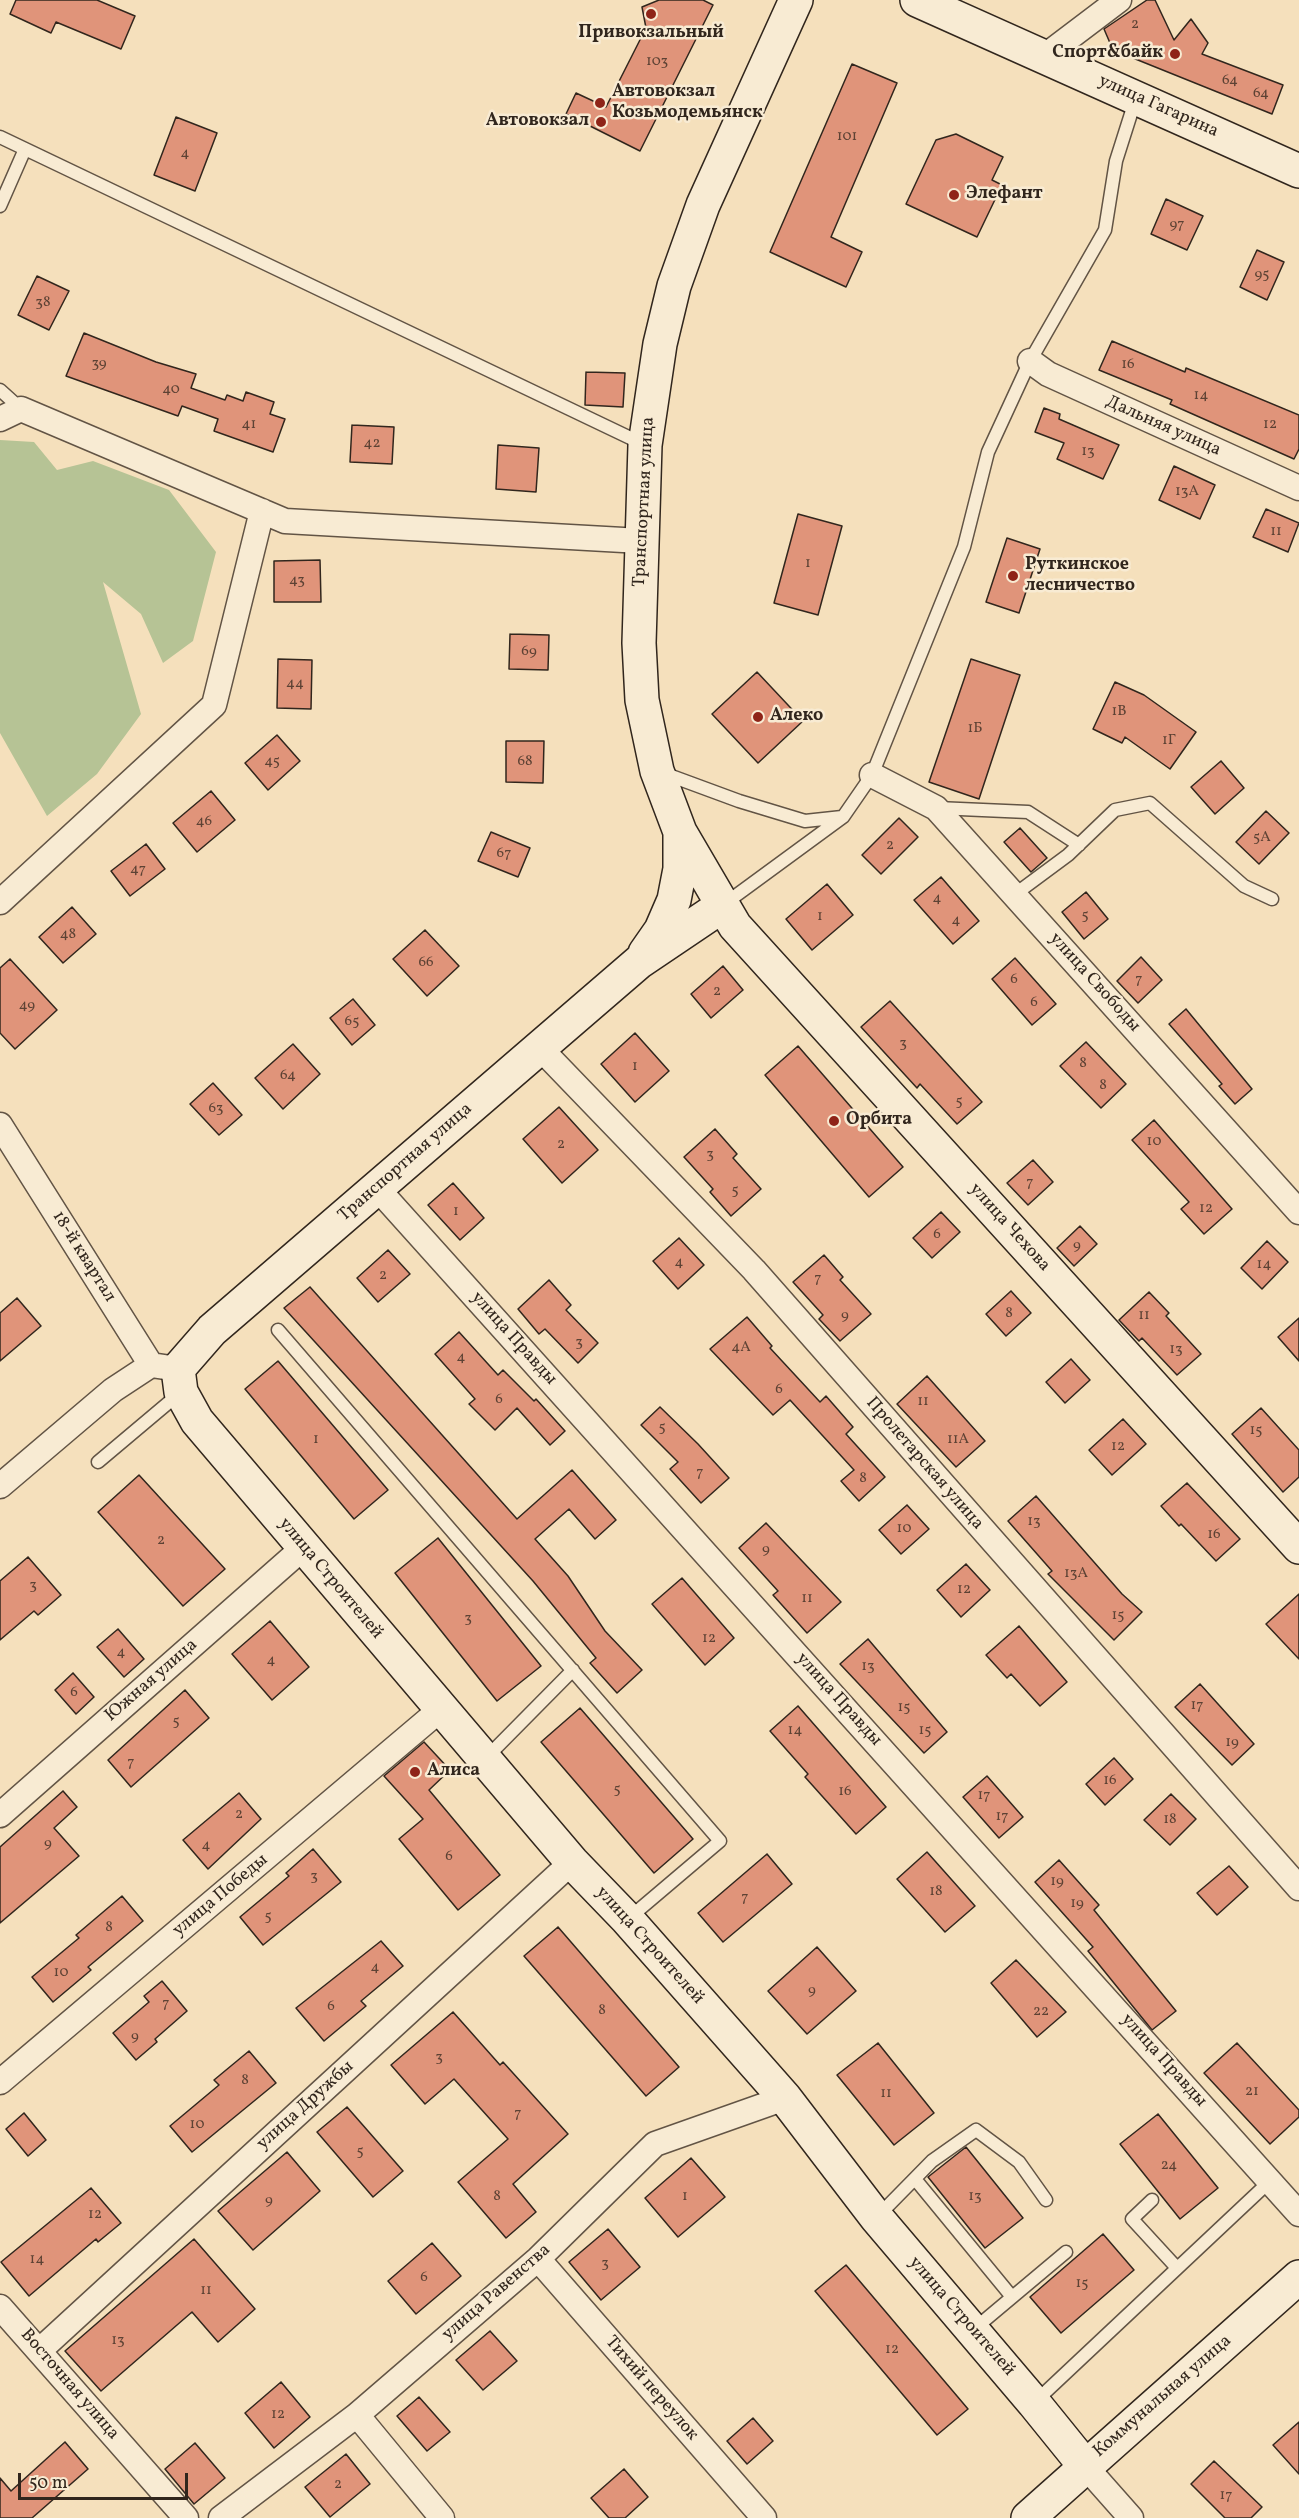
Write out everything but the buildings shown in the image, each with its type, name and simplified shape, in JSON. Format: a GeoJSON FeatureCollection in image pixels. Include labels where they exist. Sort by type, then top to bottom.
{"type":"FeatureCollection","features":[{"type":"Feature","properties":{"kind":"street","name":"Транспортная улица"},"geometry":{"type":"LineString","coordinates":[[722,906],[680,832],[657,771],[642,700],[639,643],[645,445],[660,344],[674,286],[725,152],[796,0]]}},
{"type":"Feature","properties":{"kind":"street","name":"улица Гагарина"},"geometry":{"type":"LineString","coordinates":[[917,0],[1136,97],[1295,163]]}},
{"type":"Feature","properties":{"kind":"street"},"geometry":{"type":"LineString","coordinates":[[1045,56],[1119,0]]}},
{"type":"Feature","properties":{"kind":"street","name":"Дальняя улица"},"geometry":{"type":"LineString","coordinates":[[1030,361],[1048,374],[1299,488]]}},
{"type":"Feature","properties":{"kind":"street"},"geometry":{"type":"LineString","coordinates":[[11,414],[285,521],[641,541]]}},
{"type":"Feature","properties":{"kind":"street"},"geometry":{"type":"LineString","coordinates":[[0,902],[214,705],[262,511]]}},
{"type":"Feature","properties":{"kind":"street","name":"улица Свободы"},"geometry":{"type":"LineString","coordinates":[[872,775],[936,808],[1299,1212]]}},
{"type":"Feature","properties":{"kind":"street"},"geometry":{"type":"LineString","coordinates":[[639,962],[661,930],[674,900],[680,869],[680,832]]}},
{"type":"Feature","properties":{"kind":"street"},"geometry":{"type":"LineString","coordinates":[[639,962],[722,906]]}},
{"type":"Feature","properties":{"kind":"street","name":"улица Чехова"},"geometry":{"type":"LineString","coordinates":[[722,906],[735,926],[1299,1547]]}},
{"type":"Feature","properties":{"kind":"street","name":"Транспортная улица"},"geometry":{"type":"LineString","coordinates":[[0,1486],[113,1390],[170,1376],[212,1330],[639,962]]}},
{"type":"Feature","properties":{"kind":"street","name":"Пролетарская улица"},"geometry":{"type":"LineString","coordinates":[[540,1048],[754,1270],[1299,1888]]}},
{"type":"Feature","properties":{"kind":"street","name":"18-й квартал"},"geometry":{"type":"LineString","coordinates":[[0,1125],[170,1376]]}},
{"type":"Feature","properties":{"kind":"street","name":"улица Правды"},"geometry":{"type":"LineString","coordinates":[[376,1187],[1299,2214]]}},
{"type":"Feature","properties":{"kind":"street","name":"улица Строителей"},"geometry":{"type":"LineString","coordinates":[[170,1376],[197,1421],[303,1548],[572,1862],[627,1919],[786,2098],[876,2217],[1131,2518]]}},
{"type":"Feature","properties":{"kind":"street","name":"Южная улица"},"geometry":{"type":"LineString","coordinates":[[0,1815],[303,1548]]}},
{"type":"Feature","properties":{"kind":"street","name":"улица Победы"},"geometry":{"type":"LineString","coordinates":[[0,2082],[441,1709]]}},
{"type":"Feature","properties":{"kind":"street","name":"улица Дружбы"},"geometry":{"type":"LineString","coordinates":[[39,2350],[572,1862]]}},
{"type":"Feature","properties":{"kind":"street","name":"улица Равенства"},"geometry":{"type":"LineString","coordinates":[[221,2518],[357,2415],[538,2259],[655,2144],[786,2098]]}},
{"type":"Feature","properties":{"kind":"street","name":"Тихий переулок"},"geometry":{"type":"LineString","coordinates":[[538,2259],[764,2518]]}},
{"type":"Feature","properties":{"kind":"street","name":"Коммунальная улица"},"geometry":{"type":"LineString","coordinates":[[1028,2518],[1299,2277]]}},
{"type":"Feature","properties":{"kind":"street","name":"Восточная улица"},"geometry":{"type":"LineString","coordinates":[[0,2307],[186,2518]]}},
{"type":"Feature","properties":{"kind":"street"},"geometry":{"type":"LineString","coordinates":[[357,2415],[442,2518]]}},
{"type":"Feature","properties":{"kind":"lane"},"geometry":{"type":"LineString","coordinates":[[722,906],[843,817],[872,775],[964,547],[988,452],[1030,361],[1105,230],[1116,161],[1136,97]]}},
{"type":"Feature","properties":{"kind":"lane"},"geometry":{"type":"LineString","coordinates":[[0,137],[645,445]]}},
{"type":"Feature","properties":{"kind":"lane"},"geometry":{"type":"LineString","coordinates":[[0,206],[25,149]]}},
{"type":"Feature","properties":{"kind":"lane"},"geometry":{"type":"LineString","coordinates":[[0,390],[11,414]]}},
{"type":"Feature","properties":{"kind":"lane"},"geometry":{"type":"LineString","coordinates":[[657,771],[739,801],[805,821],[843,817]]}},
{"type":"Feature","properties":{"kind":"lane"},"geometry":{"type":"LineString","coordinates":[[1014,895],[1079,845],[1115,810],[1150,803],[1244,886],[1272,899]]}},
{"type":"Feature","properties":{"kind":"lane"},"geometry":{"type":"LineString","coordinates":[[936,808],[1028,812],[1079,845]]}},
{"type":"Feature","properties":{"kind":"lane"},"geometry":{"type":"LineString","coordinates":[[278,1330],[720,1841],[627,1919]]}},
{"type":"Feature","properties":{"kind":"lane"},"geometry":{"type":"LineString","coordinates":[[98,1462],[170,1376]]}},
{"type":"Feature","properties":{"kind":"lane"},"geometry":{"type":"LineString","coordinates":[[484,1760],[573,1670]]}},
{"type":"Feature","properties":{"kind":"lane"},"geometry":{"type":"LineString","coordinates":[[876,2217],[932,2161],[976,2130],[1019,2162],[1046,2200]]}},
{"type":"Feature","properties":{"kind":"lane"},"geometry":{"type":"LineString","coordinates":[[915,2179],[1012,2297]]}},
{"type":"Feature","properties":{"kind":"lane"},"geometry":{"type":"LineString","coordinates":[[1034,2403],[1269,2182]]}},
{"type":"Feature","properties":{"kind":"lane"},"geometry":{"type":"LineString","coordinates":[[1152,2200],[1132,2219],[1176,2268]]}},
{"type":"Feature","properties":{"kind":"lane"},"geometry":{"type":"LineString","coordinates":[[972,2330],[1066,2252]]}},
{"type":"Feature","properties":{"kind":"green space"},"geometry":{"type":"Polygon","coordinates":[[[0,440],[34,442],[57,470],[93,461],[169,490],[216,552],[193,641],[163,663],[141,614],[103,582],[141,714],[97,774],[47,816],[0,733],[0,440]]]}},
{"type":"Feature","properties":{"kind":"place","name":"Привокзальный"},"geometry":{"type":"Point","coordinates":[651,14]}},
{"type":"Feature","properties":{"kind":"place","name":"Спорт&байк"},"geometry":{"type":"Point","coordinates":[1175,54]}},
{"type":"Feature","properties":{"kind":"place","name":"Автовокзал Козьмодемьянск"},"geometry":{"type":"Point","coordinates":[600,103]}},
{"type":"Feature","properties":{"kind":"place","name":"Автовокзал"},"geometry":{"type":"Point","coordinates":[601,122]}},
{"type":"Feature","properties":{"kind":"place","name":"Элефант"},"geometry":{"type":"Point","coordinates":[954,195]}},
{"type":"Feature","properties":{"kind":"place","name":"Руткинское лесничество"},"geometry":{"type":"Point","coordinates":[1013,576]}},
{"type":"Feature","properties":{"kind":"place","name":"Алеко"},"geometry":{"type":"Point","coordinates":[758,717]}},
{"type":"Feature","properties":{"kind":"place","name":"Орбита"},"geometry":{"type":"Point","coordinates":[834,1121]}},
{"type":"Feature","properties":{"kind":"place","name":"Алиса"},"geometry":{"type":"Point","coordinates":[415,1772]}}]}
